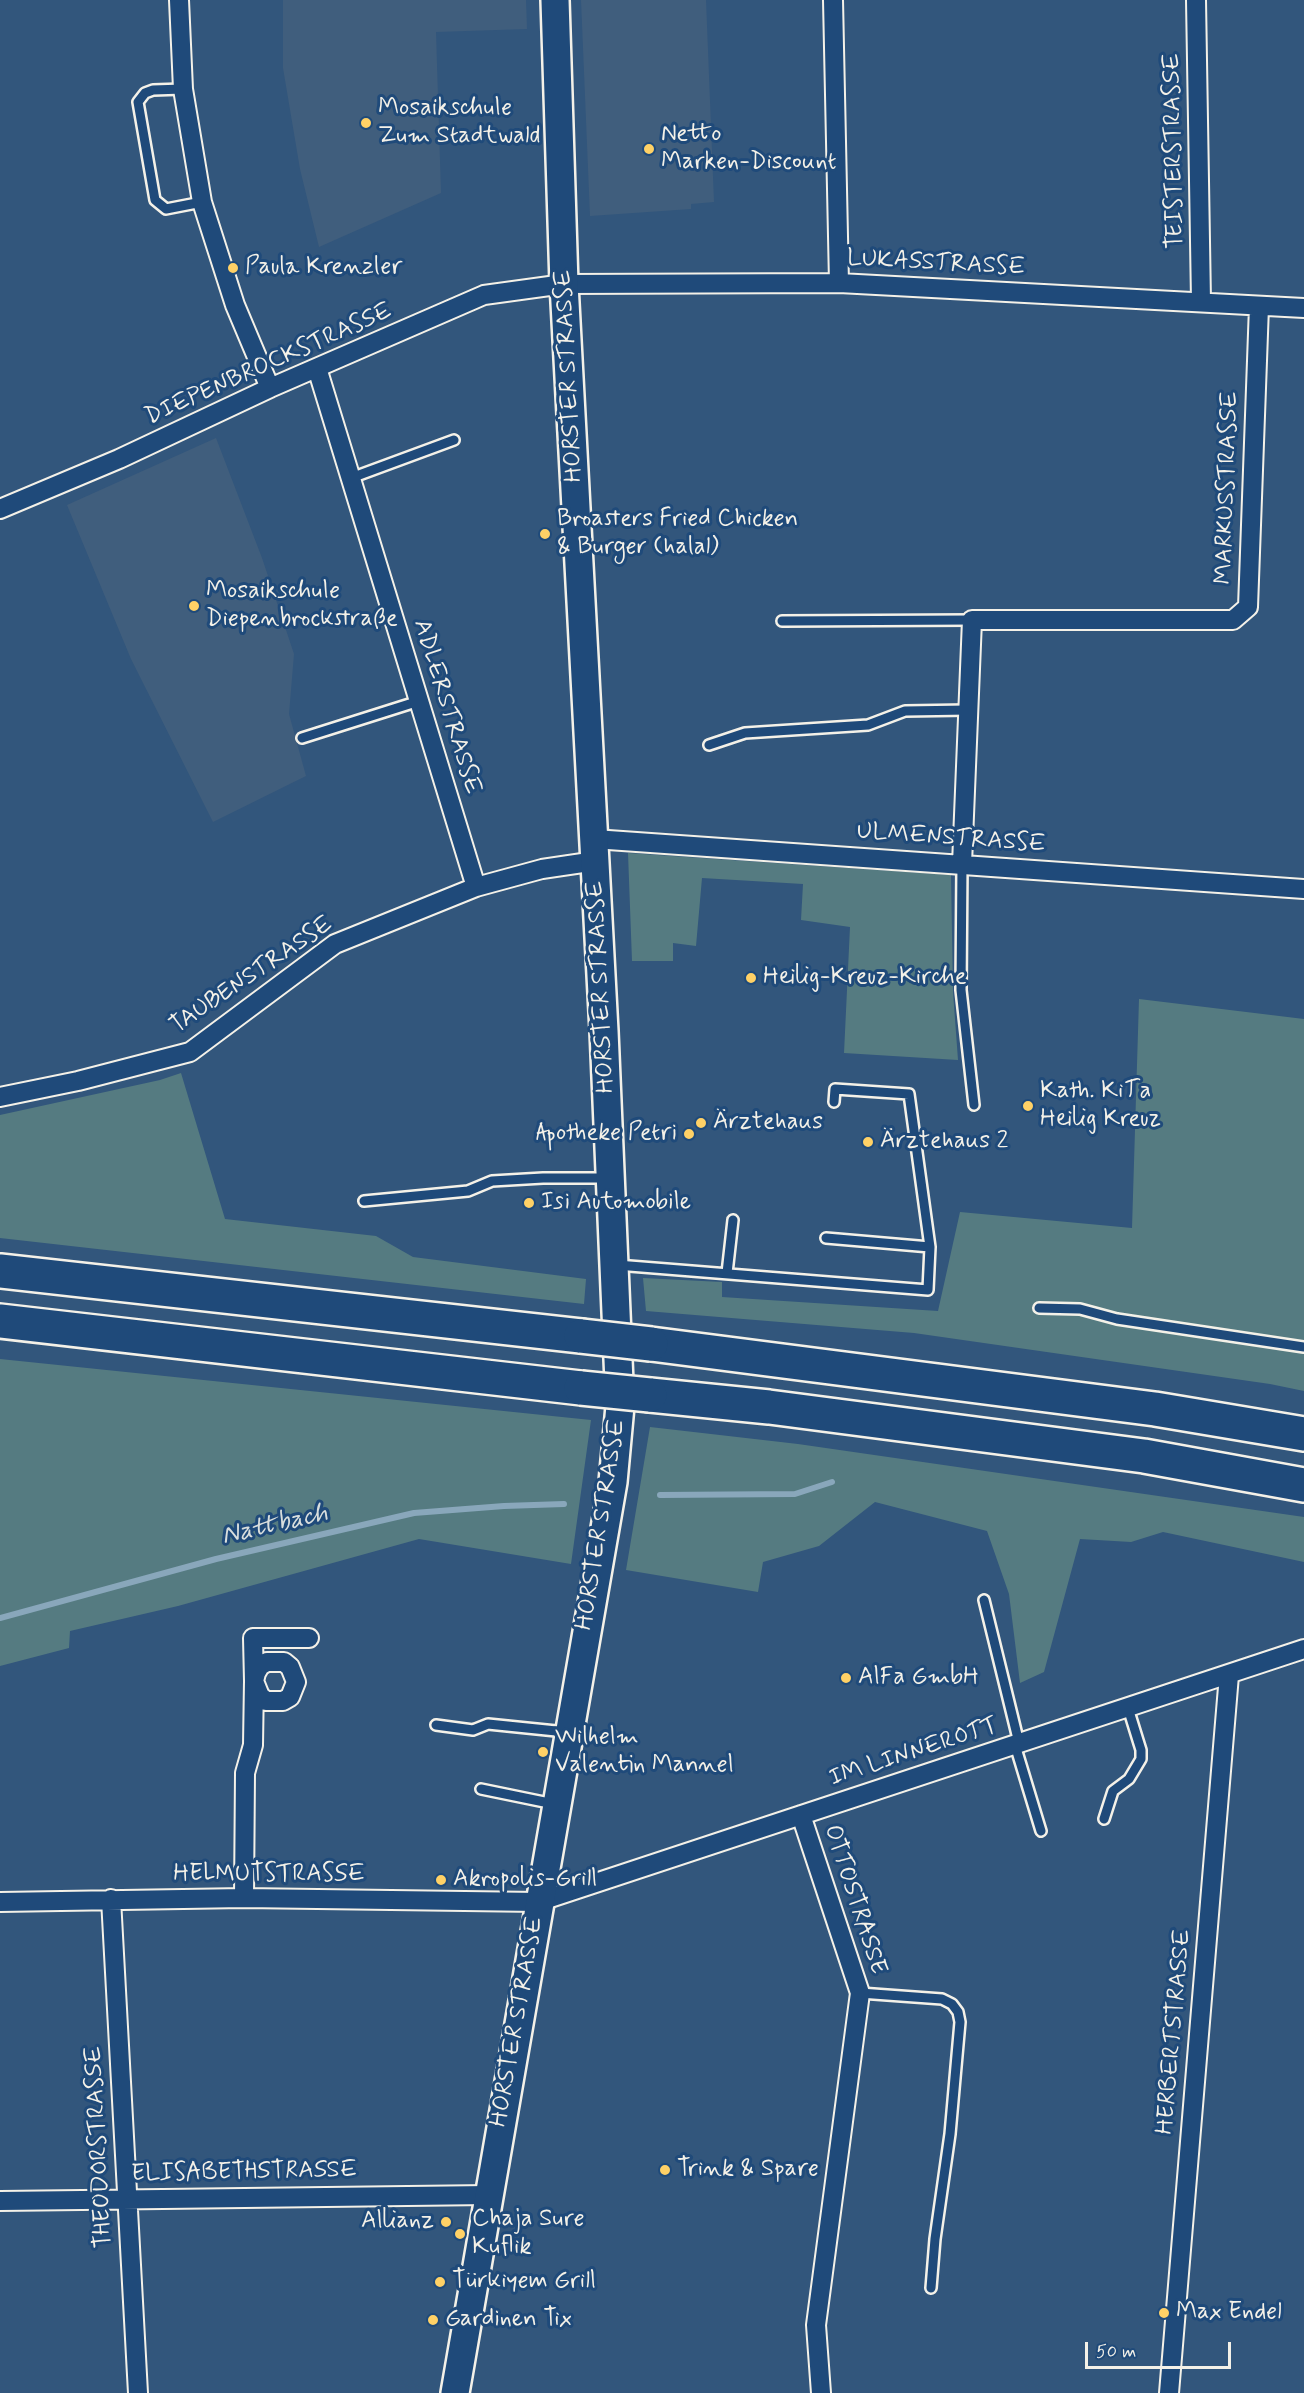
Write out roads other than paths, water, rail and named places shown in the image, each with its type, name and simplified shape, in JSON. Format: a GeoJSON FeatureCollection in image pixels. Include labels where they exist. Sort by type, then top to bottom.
{"type":"FeatureCollection","features":[{"type":"Feature","properties":{"kind":"highway"},"geometry":{"type":"LineString","coordinates":[[0,1271],[651,1344],[1155,1409],[1304,1434]]}},
{"type":"Feature","properties":{"kind":"highway"},"geometry":{"type":"LineString","coordinates":[[0,1322],[769,1407],[1133,1455],[1304,1485]]}},
{"type":"Feature","properties":{"kind":"main road","name":"HORSTER STRASSE"},"geometry":{"type":"LineString","coordinates":[[454,2393],[613,1482],[620,1406],[595,850],[564,284],[555,0]]}},
{"type":"Feature","properties":{"kind":"street"},"geometry":{"type":"LineString","coordinates":[[179,0],[183,89],[202,202],[235,305],[270,388]]}},
{"type":"Feature","properties":{"kind":"street"},"geometry":{"type":"LineString","coordinates":[[833,0],[839,283]]}},
{"type":"Feature","properties":{"kind":"street","name":"TEISTERSTRASSE"},"geometry":{"type":"LineString","coordinates":[[1196,0],[1201,301]]}},
{"type":"Feature","properties":{"kind":"street","name":"LUKASSTRASSE"},"geometry":{"type":"LineString","coordinates":[[564,284],[839,283],[1304,308]]}},
{"type":"Feature","properties":{"kind":"street","name":"DIEPENBROCKSTRASSE"},"geometry":{"type":"LineString","coordinates":[[0,509],[119,459],[270,388],[484,296],[564,284]]}},
{"type":"Feature","properties":{"kind":"street","name":"MARKUSSTRASSE"},"geometry":{"type":"LineString","coordinates":[[972,620],[1233,620],[1248,607],[1259,306]]}},
{"type":"Feature","properties":{"kind":"street","name":"ADLERSTRASSE"},"geometry":{"type":"LineString","coordinates":[[316,368],[476,887]]}},
{"type":"Feature","properties":{"kind":"street"},"geometry":{"type":"LineString","coordinates":[[962,864],[972,620]]}},
{"type":"Feature","properties":{"kind":"street","name":"ULMENSTRASSE"},"geometry":{"type":"LineString","coordinates":[[595,850],[962,864],[1304,889]]}},
{"type":"Feature","properties":{"kind":"street","name":"TAUBENSTRASSE"},"geometry":{"type":"LineString","coordinates":[[0,1097],[78,1081],[190,1052],[335,944],[476,887],[542,869],[595,850]]}},
{"type":"Feature","properties":{"kind":"street"},"geometry":{"type":"LineString","coordinates":[[244,1898],[245,1773],[253,1744],[253,1638],[309,1638]]}},
{"type":"Feature","properties":{"kind":"street","name":"IM LINNEROTT"},"geometry":{"type":"LineString","coordinates":[[538,1902],[1304,1649]]}},
{"type":"Feature","properties":{"kind":"street","name":"HERBERTSTRASSE"},"geometry":{"type":"LineString","coordinates":[[1169,2393],[1228,1675]]}},
{"type":"Feature","properties":{"kind":"street","name":"OTTOSTRASSE"},"geometry":{"type":"LineString","coordinates":[[801,1815],[860,1993],[816,2325],[821,2393]]}},
{"type":"Feature","properties":{"kind":"street","name":"HELMUTSTRASSE"},"geometry":{"type":"LineString","coordinates":[[0,1902],[244,1898],[538,1902]]}},
{"type":"Feature","properties":{"kind":"street","name":"THEODORSTRASSE"},"geometry":{"type":"LineString","coordinates":[[111,1899],[138,2393]]}},
{"type":"Feature","properties":{"kind":"street","name":"ELISABETHSTRASSE"},"geometry":{"type":"LineString","coordinates":[[0,2201],[489,2195]]}},
{"type":"Feature","properties":{"kind":"lane"},"geometry":{"type":"LineString","coordinates":[[183,89],[153,90],[145,93],[138,102],[155,200],[166,209],[202,202]]}},
{"type":"Feature","properties":{"kind":"lane"},"geometry":{"type":"LineString","coordinates":[[351,478],[454,440]]}},
{"type":"Feature","properties":{"kind":"lane","name":"MARKUSSTRASSE"},"geometry":{"type":"LineString","coordinates":[[782,621],[972,620]]}},
{"type":"Feature","properties":{"kind":"lane"},"geometry":{"type":"LineString","coordinates":[[302,738],[419,701]]}},
{"type":"Feature","properties":{"kind":"lane"},"geometry":{"type":"LineString","coordinates":[[709,745],[745,733],[868,725],[905,711],[968,710]]}},
{"type":"Feature","properties":{"kind":"lane"},"geometry":{"type":"LineString","coordinates":[[962,864],[961,990],[974,1105]]}},
{"type":"Feature","properties":{"kind":"lane"},"geometry":{"type":"LineString","coordinates":[[614,1265],[928,1290],[930,1246],[909,1094],[835,1089],[834,1102]]}},
{"type":"Feature","properties":{"kind":"lane"},"geometry":{"type":"LineString","coordinates":[[364,1202],[468,1191],[492,1181],[610,1178]]}},
{"type":"Feature","properties":{"kind":"lane"},"geometry":{"type":"LineString","coordinates":[[727,1273],[733,1220]]}},
{"type":"Feature","properties":{"kind":"lane"},"geometry":{"type":"LineString","coordinates":[[826,1238],[930,1246]]}},
{"type":"Feature","properties":{"kind":"lane"},"geometry":{"type":"LineString","coordinates":[[1040,1308],[1080,1309],[1117,1319],[1304,1347]]}},
{"type":"Feature","properties":{"kind":"lane"},"geometry":{"type":"LineString","coordinates":[[984,1600],[1017,1744],[1041,1831]]}},
{"type":"Feature","properties":{"kind":"lane"},"geometry":{"type":"LineString","coordinates":[[1104,1819],[1113,1791],[1130,1779],[1141,1759],[1141,1750],[1128,1708]]}},
{"type":"Feature","properties":{"kind":"lane"},"geometry":{"type":"LineString","coordinates":[[436,1725],[473,1730],[488,1724],[569,1733]]}},
{"type":"Feature","properties":{"kind":"lane"},"geometry":{"type":"LineString","coordinates":[[481,1789],[556,1804]]}},
{"type":"Feature","properties":{"kind":"lane"},"geometry":{"type":"LineString","coordinates":[[860,1993],[942,1999],[952,2004],[958,2012],[960,2022],[950,2134],[935,2239],[931,2288]]}},
{"type":"Feature","properties":{"kind":"waterway","name":"Nattbach"},"geometry":{"type":"LineString","coordinates":[[660,1495],[795,1494],[832,1482]]}},
{"type":"Feature","properties":{"kind":"waterway","name":"Nattbach"},"geometry":{"type":"LineString","coordinates":[[0,1618],[216,1559],[414,1513],[564,1504]]}},
{"type":"Feature","properties":{"kind":"place","name":"Mosaikschule Zum Stadtwald"},"geometry":{"type":"Point","coordinates":[366,123]}},
{"type":"Feature","properties":{"kind":"place","name":"Netto Marken-Discount"},"geometry":{"type":"Point","coordinates":[649,149]}},
{"type":"Feature","properties":{"kind":"place","name":"Paula Krenzler"},"geometry":{"type":"Point","coordinates":[233,268]}},
{"type":"Feature","properties":{"kind":"place","name":"Broasters Fried Chicken & Burger (halal)"},"geometry":{"type":"Point","coordinates":[545,534]}},
{"type":"Feature","properties":{"kind":"place","name":"Mosaikschule Diepenbrockstraße"},"geometry":{"type":"Point","coordinates":[194,606]}},
{"type":"Feature","properties":{"kind":"place","name":"Heilig-Kreuz-Kirche"},"geometry":{"type":"Point","coordinates":[751,978]}},
{"type":"Feature","properties":{"kind":"place","name":"Kath. KiTa Heilig Kreuz"},"geometry":{"type":"Point","coordinates":[1028,1106]}},
{"type":"Feature","properties":{"kind":"place","name":"Ärztehaus"},"geometry":{"type":"Point","coordinates":[701,1123]}},
{"type":"Feature","properties":{"kind":"place","name":"Apotheke Petri"},"geometry":{"type":"Point","coordinates":[689,1134]}},
{"type":"Feature","properties":{"kind":"place","name":"Ärztehaus 2"},"geometry":{"type":"Point","coordinates":[868,1142]}},
{"type":"Feature","properties":{"kind":"place","name":"Isi Automobile"},"geometry":{"type":"Point","coordinates":[529,1203]}},
{"type":"Feature","properties":{"kind":"place","name":"AlFa GmbH"},"geometry":{"type":"Point","coordinates":[846,1678]}},
{"type":"Feature","properties":{"kind":"place","name":"Wilhelm Valentin Mannel"},"geometry":{"type":"Point","coordinates":[543,1752]}},
{"type":"Feature","properties":{"kind":"place","name":"Akropolis-Grill"},"geometry":{"type":"Point","coordinates":[441,1880]}},
{"type":"Feature","properties":{"kind":"place","name":"Trink & Spare"},"geometry":{"type":"Point","coordinates":[665,2170]}},
{"type":"Feature","properties":{"kind":"place","name":"Allianz"},"geometry":{"type":"Point","coordinates":[446,2222]}},
{"type":"Feature","properties":{"kind":"place","name":"Chaja Sure Kuflik"},"geometry":{"type":"Point","coordinates":[460,2234]}},
{"type":"Feature","properties":{"kind":"place","name":"Türkiyem Grill"},"geometry":{"type":"Point","coordinates":[440,2282]}},
{"type":"Feature","properties":{"kind":"place","name":"Max Endel"},"geometry":{"type":"Point","coordinates":[1164,2313]}},
{"type":"Feature","properties":{"kind":"place","name":"Gardinen Tix"},"geometry":{"type":"Point","coordinates":[433,2320]}}]}
